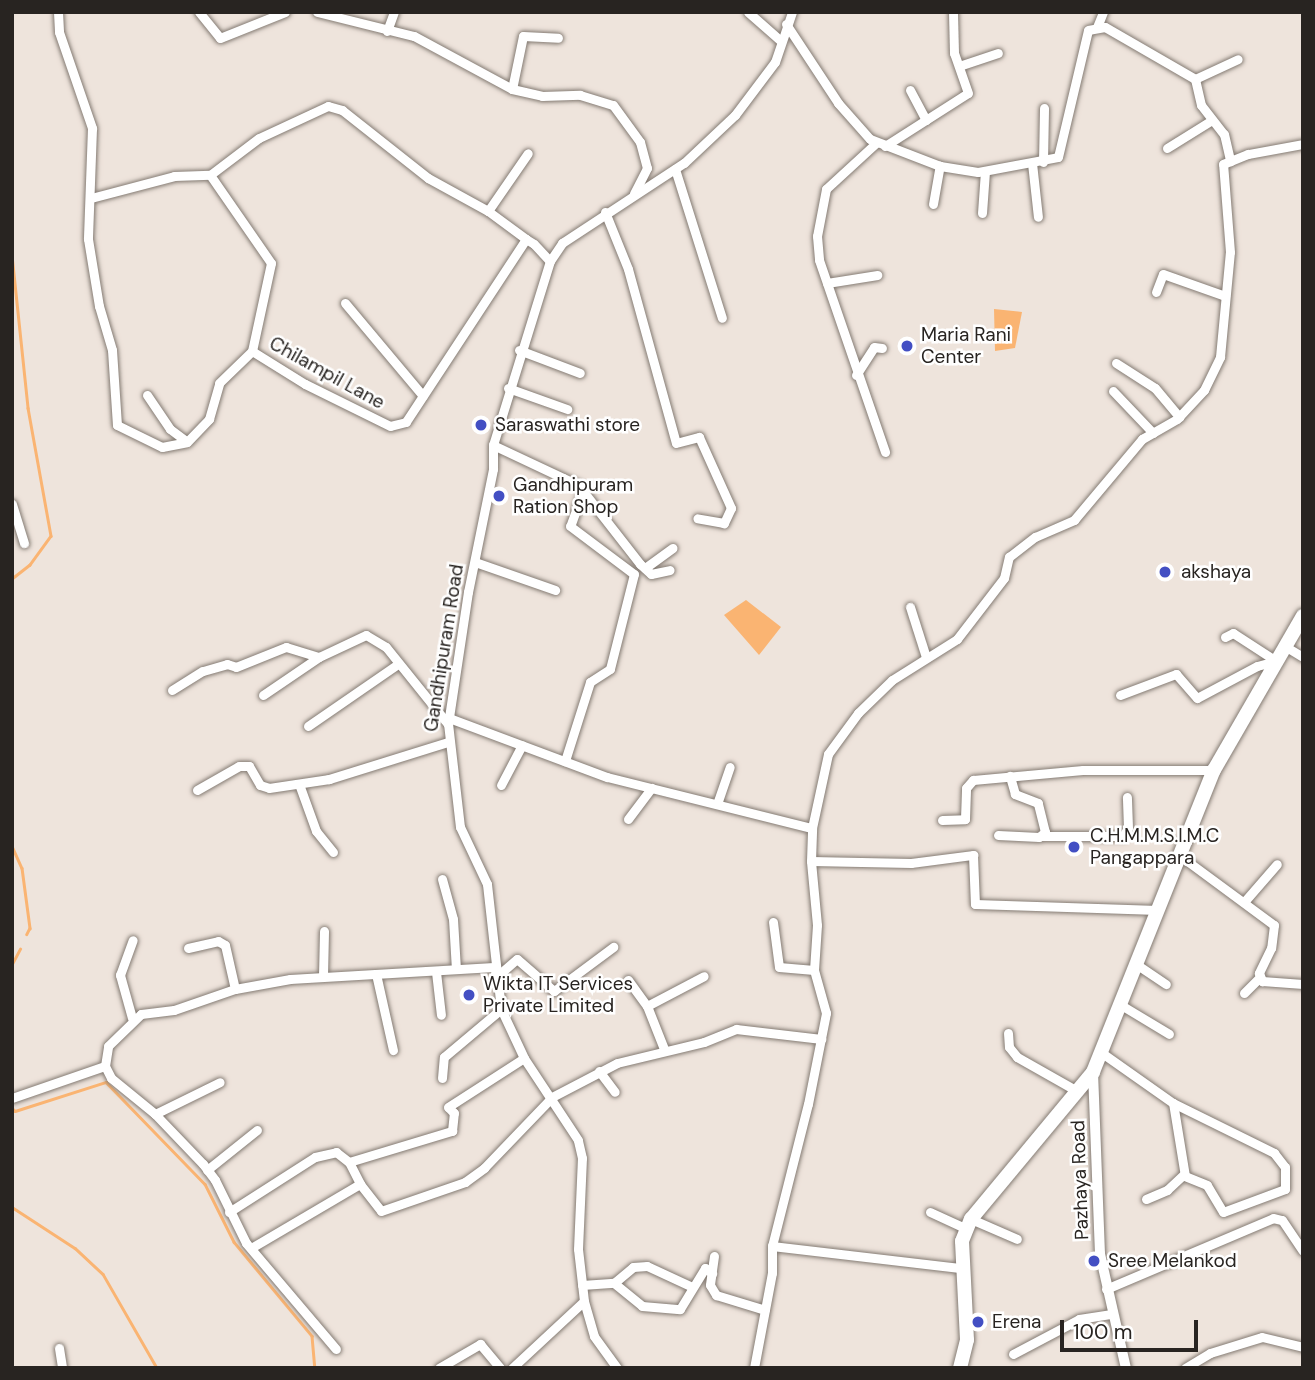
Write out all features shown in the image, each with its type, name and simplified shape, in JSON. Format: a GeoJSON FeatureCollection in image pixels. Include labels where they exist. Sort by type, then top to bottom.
{"type":"FeatureCollection","features":[{"type":"Feature","properties":{"kind":"main road"},"geometry":{"type":"LineString","coordinates":[[960,1368],[967,1340],[960,1268],[969,1224],[1093,1072],[1214,770],[1283,645],[1303,615]]}},
{"type":"Feature","properties":{"kind":"street"},"geometry":{"type":"LineString","coordinates":[[58,12],[59,32],[92,128],[88,239],[112,350],[118,400],[114,418],[117,425],[162,447],[187,442],[209,419],[219,383],[252,351]]}},
{"type":"Feature","properties":{"kind":"street"},"geometry":{"type":"LineString","coordinates":[[199,12],[222,38],[249,23],[285,12]]}},
{"type":"Feature","properties":{"kind":"street"},"geometry":{"type":"LineString","coordinates":[[317,12],[414,36],[512,89],[542,96],[580,95],[613,105],[640,142],[647,168],[634,194]]}},
{"type":"Feature","properties":{"kind":"street"},"geometry":{"type":"LineString","coordinates":[[387,31],[394,12]]}},
{"type":"Feature","properties":{"kind":"street"},"geometry":{"type":"LineString","coordinates":[[748,12],[781,41]]}},
{"type":"Feature","properties":{"kind":"street","name":"Gandhipuram Road"},"geometry":{"type":"LineString","coordinates":[[617,1368],[594,1336],[584,1301],[578,1249],[582,1158],[573,1130],[524,1058],[500,1009],[487,884],[460,827],[448,742],[448,721],[493,469],[493,445],[519,350],[550,261],[562,243],[605,212],[675,169],[735,116],[775,62],[792,12]]}},
{"type":"Feature","properties":{"kind":"street"},"geometry":{"type":"LineString","coordinates":[[885,452],[856,375],[827,283],[817,236],[826,189],[881,144],[968,93],[958,65],[953,12]]}},
{"type":"Feature","properties":{"kind":"street"},"geometry":{"type":"LineString","coordinates":[[1097,27],[1103,12]]}},
{"type":"Feature","properties":{"kind":"street"},"geometry":{"type":"LineString","coordinates":[[786,24],[838,103],[881,144],[940,166],[985,171],[1053,160],[1063,151],[1088,30],[1097,27],[1113,31],[1195,79],[1201,105],[1224,134],[1230,160]]}},
{"type":"Feature","properties":{"kind":"street"},"geometry":{"type":"LineString","coordinates":[[512,89],[523,36],[558,38]]}},
{"type":"Feature","properties":{"kind":"street"},"geometry":{"type":"LineString","coordinates":[[958,65],[998,53]]}},
{"type":"Feature","properties":{"kind":"street"},"geometry":{"type":"LineString","coordinates":[[1195,79],[1238,58]]}},
{"type":"Feature","properties":{"kind":"street"},"geometry":{"type":"LineString","coordinates":[[910,90],[926,120]]}},
{"type":"Feature","properties":{"kind":"street"},"geometry":{"type":"LineString","coordinates":[[91,198],[174,176],[210,175],[260,138],[328,106],[342,110],[428,178],[488,211],[550,261]]}},
{"type":"Feature","properties":{"kind":"street"},"geometry":{"type":"LineString","coordinates":[[1043,162],[1044,108]]}},
{"type":"Feature","properties":{"kind":"street"},"geometry":{"type":"LineString","coordinates":[[1167,148],[1212,120]]}},
{"type":"Feature","properties":{"kind":"street"},"geometry":{"type":"LineString","coordinates":[[754,1368],[765,1310],[772,1247],[825,1013],[814,970],[817,925],[811,861],[813,828],[828,754],[858,713],[892,680],[957,639],[1004,578],[1009,557],[1035,537],[1074,520],[1100,495],[1121,462],[1153,433],[1179,417],[1205,390],[1220,357],[1230,252],[1223,164],[1230,160],[1303,145]]}},
{"type":"Feature","properties":{"kind":"street"},"geometry":{"type":"LineString","coordinates":[[488,211],[528,153]]}},
{"type":"Feature","properties":{"kind":"street"},"geometry":{"type":"LineString","coordinates":[[1032,163],[1038,217]]}},
{"type":"Feature","properties":{"kind":"street"},"geometry":{"type":"LineString","coordinates":[[933,204],[940,166]]}},
{"type":"Feature","properties":{"kind":"street"},"geometry":{"type":"LineString","coordinates":[[675,169],[722,318]]}},
{"type":"Feature","properties":{"kind":"street"},"geometry":{"type":"LineString","coordinates":[[982,213],[985,171]]}},
{"type":"Feature","properties":{"kind":"street","name":"Chilampil Lane"},"geometry":{"type":"LineString","coordinates":[[210,175],[271,263],[252,351],[304,384],[390,426],[407,422],[526,239]]}},
{"type":"Feature","properties":{"kind":"street"},"geometry":{"type":"LineString","coordinates":[[605,212],[628,269],[676,443],[699,437],[731,509],[724,523],[697,518]]}},
{"type":"Feature","properties":{"kind":"street"},"geometry":{"type":"LineString","coordinates":[[1156,292],[1163,274],[1225,296]]}},
{"type":"Feature","properties":{"kind":"street"},"geometry":{"type":"LineString","coordinates":[[827,283],[877,275]]}},
{"type":"Feature","properties":{"kind":"street"},"geometry":{"type":"LineString","coordinates":[[345,303],[423,396]]}},
{"type":"Feature","properties":{"kind":"street"},"geometry":{"type":"LineString","coordinates":[[856,375],[874,347],[882,348]]}},
{"type":"Feature","properties":{"kind":"street"},"geometry":{"type":"LineString","coordinates":[[519,350],[580,373]]}},
{"type":"Feature","properties":{"kind":"street"},"geometry":{"type":"LineString","coordinates":[[1116,363],[1155,388],[1179,417]]}},
{"type":"Feature","properties":{"kind":"street"},"geometry":{"type":"LineString","coordinates":[[508,388],[567,409]]}},
{"type":"Feature","properties":{"kind":"street"},"geometry":{"type":"LineString","coordinates":[[1113,391],[1153,433]]}},
{"type":"Feature","properties":{"kind":"street"},"geometry":{"type":"LineString","coordinates":[[147,395],[170,429],[187,442]]}},
{"type":"Feature","properties":{"kind":"street"},"geometry":{"type":"LineString","coordinates":[[493,445],[575,482],[651,574],[670,570]]}},
{"type":"Feature","properties":{"kind":"street"},"geometry":{"type":"LineString","coordinates":[[583,491],[570,526],[630,570]]}},
{"type":"Feature","properties":{"kind":"street"},"geometry":{"type":"LineString","coordinates":[[12,504],[24,543]]}},
{"type":"Feature","properties":{"kind":"street"},"geometry":{"type":"LineString","coordinates":[[630,570],[673,548]]}},
{"type":"Feature","properties":{"kind":"street"},"geometry":{"type":"LineString","coordinates":[[475,562],[555,590]]}},
{"type":"Feature","properties":{"kind":"street"},"geometry":{"type":"LineString","coordinates":[[565,761],[590,682],[610,669],[615,656],[630,598],[630,570]]}},
{"type":"Feature","properties":{"kind":"street"},"geometry":{"type":"LineString","coordinates":[[909,607],[926,657]]}},
{"type":"Feature","properties":{"kind":"street"},"geometry":{"type":"LineString","coordinates":[[1225,637],[1233,633],[1276,661]]}},
{"type":"Feature","properties":{"kind":"street"},"geometry":{"type":"LineString","coordinates":[[263,695],[319,657],[366,635],[386,647],[448,721],[652,788],[813,828]]}},
{"type":"Feature","properties":{"kind":"street"},"geometry":{"type":"LineString","coordinates":[[1283,645],[1303,657]]}},
{"type":"Feature","properties":{"kind":"street"},"geometry":{"type":"LineString","coordinates":[[173,690],[203,671],[227,664],[236,667],[286,647],[319,657]]}},
{"type":"Feature","properties":{"kind":"street"},"geometry":{"type":"LineString","coordinates":[[1120,695],[1176,674],[1198,698],[1257,666],[1276,661]]}},
{"type":"Feature","properties":{"kind":"street"},"geometry":{"type":"LineString","coordinates":[[308,726],[398,664]]}},
{"type":"Feature","properties":{"kind":"street"},"geometry":{"type":"LineString","coordinates":[[197,790],[239,766],[249,766],[260,785],[269,788],[360,770],[448,742]]}},
{"type":"Feature","properties":{"kind":"street"},"geometry":{"type":"LineString","coordinates":[[502,785],[522,745]]}},
{"type":"Feature","properties":{"kind":"street"},"geometry":{"type":"LineString","coordinates":[[717,804],[730,767]]}},
{"type":"Feature","properties":{"kind":"street"},"geometry":{"type":"LineString","coordinates":[[942,820],[965,819],[970,782],[1083,770],[1214,770]]}},
{"type":"Feature","properties":{"kind":"street"},"geometry":{"type":"LineString","coordinates":[[1010,776],[1015,794],[1039,805],[1045,828],[1041,836]]}},
{"type":"Feature","properties":{"kind":"street"},"geometry":{"type":"LineString","coordinates":[[299,783],[316,831],[333,852]]}},
{"type":"Feature","properties":{"kind":"street"},"geometry":{"type":"LineString","coordinates":[[628,819],[652,788]]}},
{"type":"Feature","properties":{"kind":"street"},"geometry":{"type":"LineString","coordinates":[[999,835],[1124,836],[1128,828],[1127,797]]}},
{"type":"Feature","properties":{"kind":"street"},"geometry":{"type":"LineString","coordinates":[[811,861],[911,863],[972,855],[975,904],[1158,910]]}},
{"type":"Feature","properties":{"kind":"street"},"geometry":{"type":"LineString","coordinates":[[1179,855],[1275,927],[1260,977],[1244,993]]}},
{"type":"Feature","properties":{"kind":"street"},"geometry":{"type":"LineString","coordinates":[[1244,902],[1277,863]]}},
{"type":"Feature","properties":{"kind":"street"},"geometry":{"type":"LineString","coordinates":[[442,879],[453,919],[456,969]]}},
{"type":"Feature","properties":{"kind":"street"},"geometry":{"type":"LineString","coordinates":[[773,922],[779,967],[814,970]]}},
{"type":"Feature","properties":{"kind":"street"},"geometry":{"type":"LineString","coordinates":[[323,976],[324,931]]}},
{"type":"Feature","properties":{"kind":"street"},"geometry":{"type":"LineString","coordinates":[[132,1018],[120,975],[133,940]]}},
{"type":"Feature","properties":{"kind":"street"},"geometry":{"type":"LineString","coordinates":[[188,948],[218,941],[225,945],[235,989]]}},
{"type":"Feature","properties":{"kind":"street"},"geometry":{"type":"LineString","coordinates":[[495,978],[517,959],[554,991],[613,947]]}},
{"type":"Feature","properties":{"kind":"street"},"geometry":{"type":"LineString","coordinates":[[1136,964],[1166,984]]}},
{"type":"Feature","properties":{"kind":"street"},"geometry":{"type":"LineString","coordinates":[[336,1349],[251,1248],[207,1170],[155,1114],[111,1078],[105,1066],[108,1045],[132,1018],[174,1010],[235,989],[323,976],[494,967]]}},
{"type":"Feature","properties":{"kind":"street"},"geometry":{"type":"LineString","coordinates":[[436,972],[442,1015]]}},
{"type":"Feature","properties":{"kind":"street"},"geometry":{"type":"LineString","coordinates":[[376,974],[393,1050]]}},
{"type":"Feature","properties":{"kind":"street"},"geometry":{"type":"LineString","coordinates":[[647,1006],[704,976]]}},
{"type":"Feature","properties":{"kind":"street"},"geometry":{"type":"LineString","coordinates":[[1260,977],[1266,983],[1303,984]]}},
{"type":"Feature","properties":{"kind":"street"},"geometry":{"type":"LineString","coordinates":[[628,981],[647,1006],[664,1049]]}},
{"type":"Feature","properties":{"kind":"street"},"geometry":{"type":"LineString","coordinates":[[1121,1005],[1169,1034]]}},
{"type":"Feature","properties":{"kind":"street"},"geometry":{"type":"LineString","coordinates":[[442,1078],[444,1057],[500,1009]]}},
{"type":"Feature","properties":{"kind":"street"},"geometry":{"type":"LineString","coordinates":[[229,1212],[316,1157],[336,1152],[349,1162],[360,1184],[381,1211],[465,1182],[484,1168],[552,1097],[599,1071],[664,1049],[704,1042],[736,1030],[821,1039]]}},
{"type":"Feature","properties":{"kind":"street"},"geometry":{"type":"LineString","coordinates":[[1009,1033],[1009,1047],[1017,1057],[1077,1091]]}},
{"type":"Feature","properties":{"kind":"street"},"geometry":{"type":"LineString","coordinates":[[1102,1053],[1173,1103],[1274,1153],[1285,1167],[1287,1183],[1280,1193],[1227,1213],[1207,1185],[1184,1174]]}},
{"type":"Feature","properties":{"kind":"street"},"geometry":{"type":"LineString","coordinates":[[349,1162],[452,1131],[454,1113],[448,1107],[524,1058]]}},
{"type":"Feature","properties":{"kind":"street"},"geometry":{"type":"LineString","coordinates":[[12,1098],[105,1066]]}},
{"type":"Feature","properties":{"kind":"street"},"geometry":{"type":"LineString","coordinates":[[599,1071],[615,1091]]}},
{"type":"Feature","properties":{"kind":"street","name":"Pazhaya Road"},"geometry":{"type":"LineString","coordinates":[[1093,1072],[1100,1254],[1126,1368]]}},
{"type":"Feature","properties":{"kind":"street"},"geometry":{"type":"LineString","coordinates":[[155,1114],[220,1082]]}},
{"type":"Feature","properties":{"kind":"street"},"geometry":{"type":"LineString","coordinates":[[1173,1103],[1184,1174]]}},
{"type":"Feature","properties":{"kind":"street"},"geometry":{"type":"LineString","coordinates":[[207,1170],[257,1130]]}},
{"type":"Feature","properties":{"kind":"street"},"geometry":{"type":"LineString","coordinates":[[1146,1199],[1167,1190],[1184,1174]]}},
{"type":"Feature","properties":{"kind":"street"},"geometry":{"type":"LineString","coordinates":[[251,1248],[360,1184]]}},
{"type":"Feature","properties":{"kind":"street"},"geometry":{"type":"LineString","coordinates":[[930,1212],[1017,1239]]}},
{"type":"Feature","properties":{"kind":"street"},"geometry":{"type":"LineString","coordinates":[[1106,1289],[1273,1218],[1282,1220],[1303,1251]]}},
{"type":"Feature","properties":{"kind":"street"},"geometry":{"type":"LineString","coordinates":[[772,1247],[960,1268]]}},
{"type":"Feature","properties":{"kind":"street"},"geometry":{"type":"LineString","coordinates":[[714,1256],[712,1273],[716,1295],[765,1310]]}},
{"type":"Feature","properties":{"kind":"street"},"geometry":{"type":"LineString","coordinates":[[582,1284],[614,1283],[633,1267],[648,1266],[690,1286]]}},
{"type":"Feature","properties":{"kind":"street"},"geometry":{"type":"LineString","coordinates":[[614,1283],[642,1306],[680,1309],[690,1286],[705,1268],[712,1273]]}},
{"type":"Feature","properties":{"kind":"street"},"geometry":{"type":"LineString","coordinates":[[512,1368],[584,1301]]}},
{"type":"Feature","properties":{"kind":"street"},"geometry":{"type":"LineString","coordinates":[[1013,1354],[1079,1319],[1112,1314]]}},
{"type":"Feature","properties":{"kind":"street"},"geometry":{"type":"LineString","coordinates":[[1185,1368],[1210,1353],[1262,1336],[1303,1346]]}},
{"type":"Feature","properties":{"kind":"street"},"geometry":{"type":"LineString","coordinates":[[439,1368],[480,1344],[500,1368]]}},
{"type":"Feature","properties":{"kind":"street"},"geometry":{"type":"LineString","coordinates":[[60,1348],[62,1368]]}},
{"type":"Feature","properties":{"kind":"shaded area"},"geometry":{"type":"Polygon","coordinates":[[[994,309],[1022,312],[1015,348],[995,351],[994,309]]]}},
{"type":"Feature","properties":{"kind":"shaded area"},"geometry":{"type":"Polygon","coordinates":[[[746,600],[781,627],[759,655],[724,615],[746,600]]]}},
{"type":"Feature","properties":{"kind":"waterway"},"geometry":{"type":"LineString","coordinates":[[12,255],[28,408],[51,536],[30,565],[12,579]]}},
{"type":"Feature","properties":{"kind":"waterway"},"geometry":{"type":"LineString","coordinates":[[12,846],[22,868],[30,928],[27,934]]}},
{"type":"Feature","properties":{"kind":"waterway"},"geometry":{"type":"LineString","coordinates":[[12,964],[20,949]]}},
{"type":"Feature","properties":{"kind":"waterway"},"geometry":{"type":"LineString","coordinates":[[12,1108],[15,1111],[106,1082],[205,1184],[234,1242],[312,1336],[315,1368]]}},
{"type":"Feature","properties":{"kind":"waterway"},"geometry":{"type":"LineString","coordinates":[[12,1207],[75,1248],[103,1274],[157,1368]]}},
{"type":"Feature","properties":{"kind":"place","name":"Maria Rani Center"},"geometry":{"type":"Point","coordinates":[907,346]}},
{"type":"Feature","properties":{"kind":"place","name":"Saraswathi store"},"geometry":{"type":"Point","coordinates":[481,425]}},
{"type":"Feature","properties":{"kind":"place","name":"Gandhipuram Ration Shop"},"geometry":{"type":"Point","coordinates":[499,496]}},
{"type":"Feature","properties":{"kind":"place","name":"akshaya"},"geometry":{"type":"Point","coordinates":[1165,572]}},
{"type":"Feature","properties":{"kind":"place","name":"C.H.M.M.S.I.M.C Pangappara"},"geometry":{"type":"Point","coordinates":[1074,847]}},
{"type":"Feature","properties":{"kind":"place","name":"Wikta IT Services Private Limited"},"geometry":{"type":"Point","coordinates":[469,995]}},
{"type":"Feature","properties":{"kind":"place","name":"Sree Melankod"},"geometry":{"type":"Point","coordinates":[1094,1261]}},
{"type":"Feature","properties":{"kind":"place","name":"Erena"},"geometry":{"type":"Point","coordinates":[978,1322]}}]}
